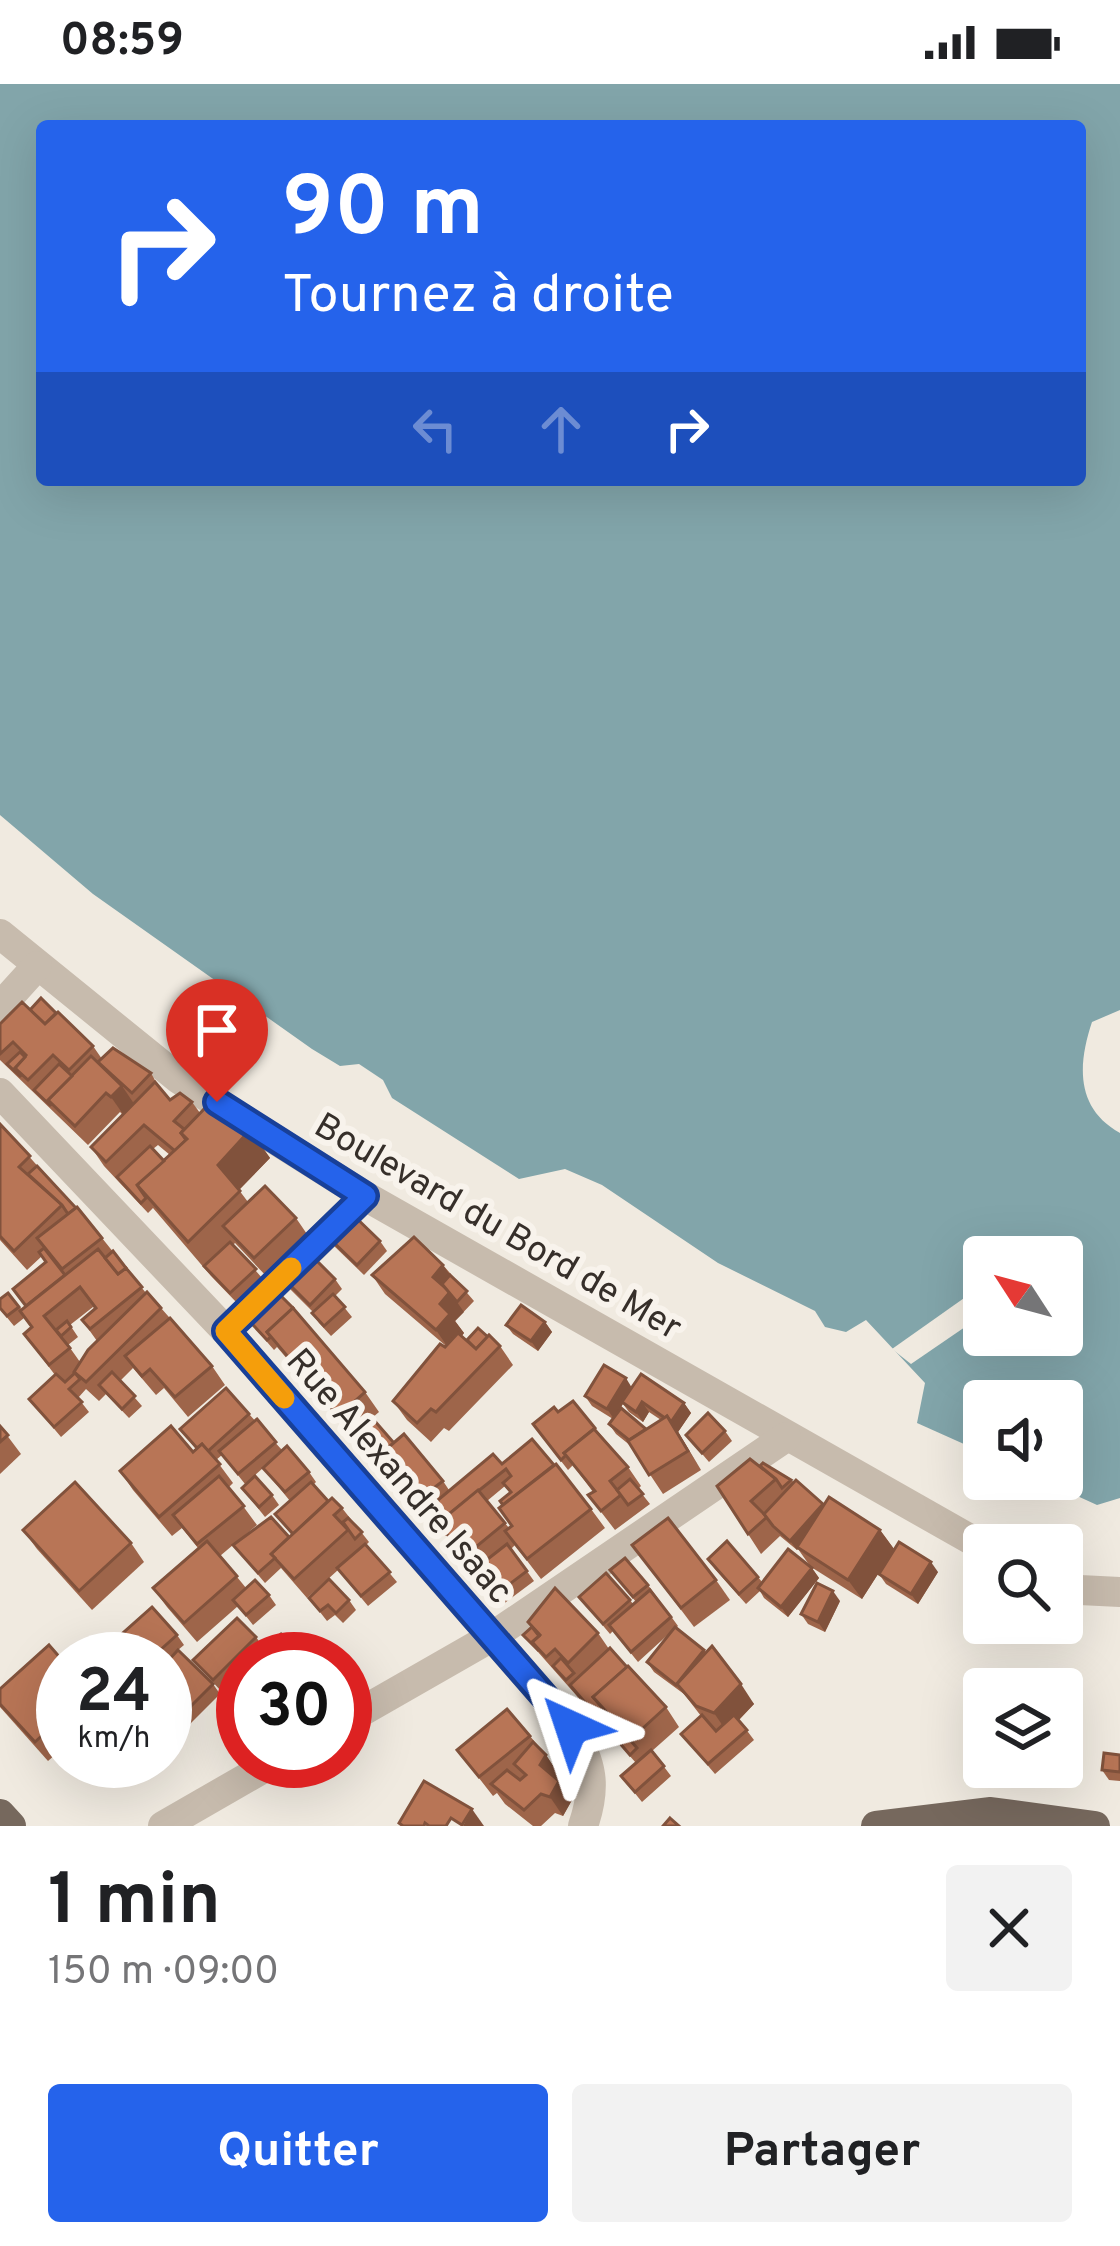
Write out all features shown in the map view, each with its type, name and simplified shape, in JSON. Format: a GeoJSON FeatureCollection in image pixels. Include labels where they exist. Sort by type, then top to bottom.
{"type":"FeatureCollection","features":[{"type":"Feature","properties":{"kind":"main road"},"geometry":{"type":"LineString","coordinates":[[876,1826],[991,1812],[1095,1826]]}},
{"type":"Feature","properties":{"kind":"main road"},"geometry":{"type":"LineString","coordinates":[[0,1814],[11,1826]]}},
{"type":"Feature","properties":{"kind":"street","name":"Boulevard du Bord de Mer"},"geometry":{"type":"LineString","coordinates":[[0,934],[171,1087],[963,1535]]}},
{"type":"Feature","properties":{"kind":"street"},"geometry":{"type":"LineString","coordinates":[[0,1007],[37,966]]}},
{"type":"Feature","properties":{"kind":"street","name":"Rue Alexandre Isaac"},"geometry":{"type":"LineString","coordinates":[[0,1093],[91,1169],[571,1727],[589,1758],[595,1787],[584,1826]]}},
{"type":"Feature","properties":{"kind":"street"},"geometry":{"type":"LineString","coordinates":[[226,1331],[365,1196]]}},
{"type":"Feature","properties":{"kind":"street"},"geometry":{"type":"LineString","coordinates":[[372,1706],[490,1638],[786,1437]]}},
{"type":"Feature","properties":{"kind":"street"},"geometry":{"type":"LineString","coordinates":[[1083,1590],[1120,1592]]}},
{"type":"Feature","properties":{"kind":"street"},"geometry":{"type":"LineString","coordinates":[[163,1826],[229,1788]]}},
{"type":"Feature","properties":{"kind":"water"},"geometry":{"type":"Polygon","coordinates":[[[0,84],[1120,84],[1120,1010],[1092,1022],[1083,1069],[1095,1111],[1120,1133],[1120,1498],[1097,1505],[1083,1499],[1083,1380],[963,1380],[963,1444],[917,1423],[925,1383],[866,1320],[846,1332],[825,1327],[815,1311],[718,1263],[602,1185],[565,1169],[519,1179],[392,1098],[383,1080],[359,1064],[340,1066],[93,894],[0,815],[0,84]]]}},
{"type":"Feature","properties":{"kind":"pier"},"geometry":{"type":"Polygon","coordinates":[[[963,1299],[963,1328],[911,1364],[892,1349],[963,1299]]]}},
{"type":"Feature","properties":{"kind":"building"},"geometry":{"type":"Polygon","coordinates":[[[41,998],[56,1013],[45,1024],[30,1010],[41,998]]]}},
{"type":"Feature","properties":{"kind":"building"},"geometry":{"type":"Polygon","coordinates":[[[22,1002],[45,1024],[58,1012],[93,1046],[69,1070],[53,1055],[28,1080],[15,1068],[26,1055],[13,1042],[0,1054],[0,1024],[22,1002]]]}},
{"type":"Feature","properties":{"kind":"building"},"geometry":{"type":"Polygon","coordinates":[[[113,1048],[151,1073],[132,1093],[98,1062],[113,1048]]]}},
{"type":"Feature","properties":{"kind":"building"},"geometry":{"type":"Polygon","coordinates":[[[20,1052],[25,1057],[15,1068],[21,1077],[7,1064],[20,1052]]]}},
{"type":"Feature","properties":{"kind":"building"},"geometry":{"type":"Polygon","coordinates":[[[91,1056],[122,1086],[111,1097],[106,1093],[75,1126],[48,1100],[91,1056]]]}},
{"type":"Feature","properties":{"kind":"building"},"geometry":{"type":"Polygon","coordinates":[[[59,1064],[72,1076],[48,1100],[51,1106],[34,1090],[59,1064]]]}},
{"type":"Feature","properties":{"kind":"building"},"geometry":{"type":"Polygon","coordinates":[[[155,1082],[170,1100],[180,1093],[192,1102],[174,1121],[184,1129],[181,1133],[186,1140],[175,1151],[144,1125],[106,1162],[91,1147],[155,1082]]]}},
{"type":"Feature","properties":{"kind":"building"},"geometry":{"type":"Polygon","coordinates":[[[208,1105],[250,1130],[218,1165],[240,1191],[188,1242],[137,1185],[187,1139],[181,1133],[208,1105]]]}},
{"type":"Feature","properties":{"kind":"building"},"geometry":{"type":"Polygon","coordinates":[[[0,1124],[30,1156],[19,1167],[62,1205],[14,1251],[0,1236],[0,1124]]]}},
{"type":"Feature","properties":{"kind":"building"},"geometry":{"type":"Polygon","coordinates":[[[150,1146],[164,1161],[137,1185],[146,1198],[141,1203],[117,1177],[150,1146]]]}},
{"type":"Feature","properties":{"kind":"building"},"geometry":{"type":"Polygon","coordinates":[[[37,1166],[76,1208],[68,1214],[28,1174],[37,1166]]]}},
{"type":"Feature","properties":{"kind":"building"},"geometry":{"type":"Polygon","coordinates":[[[265,1186],[296,1218],[254,1258],[223,1226],[265,1186]]]}},
{"type":"Feature","properties":{"kind":"building"},"geometry":{"type":"Polygon","coordinates":[[[77,1207],[102,1238],[62,1269],[37,1238],[77,1207]]]}},
{"type":"Feature","properties":{"kind":"building"},"geometry":{"type":"Polygon","coordinates":[[[347,1209],[380,1241],[357,1265],[324,1233],[347,1209]]]}},
{"type":"Feature","properties":{"kind":"building"},"geometry":{"type":"Polygon","coordinates":[[[414,1237],[443,1265],[433,1277],[450,1292],[440,1304],[450,1314],[436,1330],[372,1275],[414,1237]]]}},
{"type":"Feature","properties":{"kind":"building"},"geometry":{"type":"Polygon","coordinates":[[[230,1242],[256,1269],[230,1293],[204,1266],[230,1242]]]}},
{"type":"Feature","properties":{"kind":"building"},"geometry":{"type":"Polygon","coordinates":[[[44,1248],[65,1275],[26,1306],[13,1289],[46,1262],[39,1252],[44,1248]]]}},
{"type":"Feature","properties":{"kind":"building"},"geometry":{"type":"Polygon","coordinates":[[[98,1249],[118,1274],[126,1268],[142,1287],[90,1329],[82,1320],[96,1308],[80,1287],[44,1316],[70,1348],[49,1365],[24,1334],[32,1327],[20,1311],[98,1249]]]}},
{"type":"Feature","properties":{"kind":"building"},"geometry":{"type":"Polygon","coordinates":[[[306,1250],[335,1279],[310,1305],[280,1275],[306,1250]]]}},
{"type":"Feature","properties":{"kind":"building"},"geometry":{"type":"Polygon","coordinates":[[[113,1251],[126,1268],[118,1274],[105,1258],[113,1251]]]}},
{"type":"Feature","properties":{"kind":"building"},"geometry":{"type":"Polygon","coordinates":[[[450,1275],[467,1291],[457,1302],[442,1284],[450,1275]]]}},
{"type":"Feature","properties":{"kind":"building"},"geometry":{"type":"Polygon","coordinates":[[[270,1285],[293,1308],[267,1332],[271,1337],[267,1340],[241,1312],[270,1285]]]}},
{"type":"Feature","properties":{"kind":"building"},"geometry":{"type":"Polygon","coordinates":[[[147,1292],[161,1308],[86,1382],[74,1372],[88,1350],[147,1292]]]}},
{"type":"Feature","properties":{"kind":"building"},"geometry":{"type":"Polygon","coordinates":[[[8,1293],[19,1307],[7,1316],[0,1299],[8,1293]]]}},
{"type":"Feature","properties":{"kind":"building"},"geometry":{"type":"Polygon","coordinates":[[[333,1294],[345,1307],[324,1326],[312,1313],[333,1294]]]}},
{"type":"Feature","properties":{"kind":"building"},"geometry":{"type":"Polygon","coordinates":[[[521,1305],[545,1322],[531,1341],[506,1325],[521,1305]]]}},
{"type":"Feature","properties":{"kind":"building"},"geometry":{"type":"Polygon","coordinates":[[[293,1308],[365,1392],[338,1416],[267,1332],[293,1308]]]}},
{"type":"Feature","properties":{"kind":"building"},"geometry":{"type":"Polygon","coordinates":[[[170,1318],[212,1366],[175,1397],[150,1369],[142,1376],[125,1356],[170,1318]]]}},
{"type":"Feature","properties":{"kind":"building"},"geometry":{"type":"Polygon","coordinates":[[[67,1321],[71,1327],[61,1336],[56,1330],[67,1321]]]}},
{"type":"Feature","properties":{"kind":"building"},"geometry":{"type":"Polygon","coordinates":[[[478,1328],[488,1337],[476,1349],[467,1340],[478,1328]]]}},
{"type":"Feature","properties":{"kind":"building"},"geometry":{"type":"Polygon","coordinates":[[[458,1333],[476,1349],[489,1335],[500,1346],[436,1412],[431,1409],[417,1423],[393,1401],[440,1344],[445,1347],[458,1333]]]}},
{"type":"Feature","properties":{"kind":"building"},"geometry":{"type":"Polygon","coordinates":[[[604,1365],[626,1378],[607,1409],[585,1396],[604,1365]]]}},
{"type":"Feature","properties":{"kind":"building"},"geometry":{"type":"Polygon","coordinates":[[[112,1372],[135,1396],[122,1409],[99,1385],[112,1372]]]}},
{"type":"Feature","properties":{"kind":"building"},"geometry":{"type":"Polygon","coordinates":[[[75,1373],[80,1379],[69,1389],[82,1402],[54,1427],[29,1399],[56,1374],[65,1382],[75,1373]]]}},
{"type":"Feature","properties":{"kind":"building"},"geometry":{"type":"Polygon","coordinates":[[[641,1374],[684,1403],[671,1422],[642,1402],[636,1412],[622,1402],[641,1374]]]}},
{"type":"Feature","properties":{"kind":"building"},"geometry":{"type":"Polygon","coordinates":[[[226,1388],[249,1414],[208,1451],[202,1444],[197,1448],[180,1429],[226,1388]]]}},
{"type":"Feature","properties":{"kind":"building"},"geometry":{"type":"Polygon","coordinates":[[[573,1401],[595,1428],[561,1460],[533,1424],[554,1407],[558,1412],[573,1401]]]}},
{"type":"Feature","properties":{"kind":"building"},"geometry":{"type":"Polygon","coordinates":[[[621,1408],[646,1429],[629,1440],[609,1424],[621,1408]]]}},
{"type":"Feature","properties":{"kind":"building"},"geometry":{"type":"Polygon","coordinates":[[[708,1413],[725,1431],[702,1453],[686,1435],[708,1413]]]}},
{"type":"Feature","properties":{"kind":"building"},"geometry":{"type":"Polygon","coordinates":[[[667,1416],[688,1451],[649,1475],[628,1441],[667,1416]]]}},
{"type":"Feature","properties":{"kind":"building"},"geometry":{"type":"Polygon","coordinates":[[[257,1419],[276,1442],[238,1474],[219,1451],[257,1419]]]}},
{"type":"Feature","properties":{"kind":"building"},"geometry":{"type":"Polygon","coordinates":[[[373,1419],[394,1443],[377,1457],[357,1434],[373,1419]]]}},
{"type":"Feature","properties":{"kind":"building"},"geometry":{"type":"Polygon","coordinates":[[[171,1426],[193,1452],[202,1444],[220,1464],[159,1517],[120,1471],[171,1426]]]}},
{"type":"Feature","properties":{"kind":"building"},"geometry":{"type":"Polygon","coordinates":[[[594,1429],[628,1467],[610,1481],[621,1495],[601,1511],[588,1495],[595,1491],[564,1453],[594,1429]]]}},
{"type":"Feature","properties":{"kind":"building"},"geometry":{"type":"Polygon","coordinates":[[[404,1434],[443,1481],[414,1503],[376,1458],[404,1434]]]}},
{"type":"Feature","properties":{"kind":"building"},"geometry":{"type":"Polygon","coordinates":[[[532,1439],[554,1465],[503,1505],[500,1501],[511,1492],[503,1483],[511,1476],[506,1469],[438,1526],[426,1510],[493,1454],[502,1464],[532,1439]]]}},
{"type":"Feature","properties":{"kind":"building"},"geometry":{"type":"Polygon","coordinates":[[[287,1446],[309,1472],[285,1492],[263,1468],[287,1446]]]}},
{"type":"Feature","properties":{"kind":"building"},"geometry":{"type":"Polygon","coordinates":[[[750,1459],[776,1479],[751,1501],[767,1517],[748,1534],[717,1486],[750,1459]]]}},
{"type":"Feature","properties":{"kind":"building"},"geometry":{"type":"Polygon","coordinates":[[[763,1463],[791,1480],[782,1488],[760,1466],[763,1463]]]}},
{"type":"Feature","properties":{"kind":"building"},"geometry":{"type":"Polygon","coordinates":[[[556,1464],[591,1509],[527,1559],[505,1531],[512,1526],[499,1508],[556,1464]]]}},
{"type":"Feature","properties":{"kind":"building"},"geometry":{"type":"Polygon","coordinates":[[[219,1476],[244,1506],[197,1544],[173,1515],[219,1476]]]}},
{"type":"Feature","properties":{"kind":"building"},"geometry":{"type":"Polygon","coordinates":[[[255,1476],[272,1495],[259,1507],[242,1488],[255,1476]]]}},
{"type":"Feature","properties":{"kind":"building"},"geometry":{"type":"Polygon","coordinates":[[[630,1479],[643,1494],[628,1505],[617,1490],[630,1479]]]}},
{"type":"Feature","properties":{"kind":"building"},"geometry":{"type":"Polygon","coordinates":[[[796,1480],[823,1504],[790,1541],[764,1514],[796,1480]]]}},
{"type":"Feature","properties":{"kind":"building"},"geometry":{"type":"Polygon","coordinates":[[[75,1482],[131,1543],[79,1591],[23,1530],[75,1482]]]}},
{"type":"Feature","properties":{"kind":"building"},"geometry":{"type":"Polygon","coordinates":[[[311,1482],[328,1501],[293,1534],[275,1514],[311,1482]]]}},
{"type":"Feature","properties":{"kind":"building"},"geometry":{"type":"Polygon","coordinates":[[[478,1490],[505,1523],[465,1556],[438,1523],[478,1490]]]}},
{"type":"Feature","properties":{"kind":"building"},"geometry":{"type":"Polygon","coordinates":[[[829,1497],[880,1530],[848,1580],[797,1547],[829,1497]]]}},
{"type":"Feature","properties":{"kind":"building"},"geometry":{"type":"Polygon","coordinates":[[[332,1498],[342,1508],[334,1515],[348,1530],[294,1579],[271,1554],[332,1498]]]}},
{"type":"Feature","properties":{"kind":"building"},"geometry":{"type":"Polygon","coordinates":[[[271,1517],[289,1537],[258,1573],[233,1545],[271,1517]]]}},
{"type":"Feature","properties":{"kind":"building"},"geometry":{"type":"Polygon","coordinates":[[[348,1518],[362,1532],[355,1539],[343,1522],[348,1518]]]}},
{"type":"Feature","properties":{"kind":"building"},"geometry":{"type":"Polygon","coordinates":[[[668,1518],[716,1580],[681,1608],[632,1545],[668,1518]]]}},
{"type":"Feature","properties":{"kind":"building"},"geometry":{"type":"Polygon","coordinates":[[[207,1541],[237,1576],[184,1623],[153,1588],[207,1541]]]}},
{"type":"Feature","properties":{"kind":"building"},"geometry":{"type":"Polygon","coordinates":[[[727,1541],[758,1577],[739,1594],[708,1559],[727,1541]]]}},
{"type":"Feature","properties":{"kind":"building"},"geometry":{"type":"Polygon","coordinates":[[[899,1542],[931,1562],[911,1594],[879,1574],[899,1542]]]}},
{"type":"Feature","properties":{"kind":"building"},"geometry":{"type":"Polygon","coordinates":[[[365,1544],[390,1572],[361,1596],[337,1568],[365,1544]]]}},
{"type":"Feature","properties":{"kind":"building"},"geometry":{"type":"Polygon","coordinates":[[[507,1544],[527,1571],[495,1595],[475,1569],[507,1544]]]}},
{"type":"Feature","properties":{"kind":"building"},"geometry":{"type":"Polygon","coordinates":[[[788,1549],[812,1568],[781,1607],[758,1588],[788,1549]]]}},
{"type":"Feature","properties":{"kind":"building"},"geometry":{"type":"Polygon","coordinates":[[[625,1558],[648,1585],[633,1597],[610,1570],[625,1558]]]}},
{"type":"Feature","properties":{"kind":"building"},"geometry":{"type":"Polygon","coordinates":[[[606,1573],[630,1600],[603,1624],[579,1597],[606,1573]]]}},
{"type":"Feature","properties":{"kind":"building"},"geometry":{"type":"Polygon","coordinates":[[[329,1579],[349,1600],[336,1613],[328,1605],[320,1611],[309,1598],[329,1579]]]}},
{"type":"Feature","properties":{"kind":"building"},"geometry":{"type":"Polygon","coordinates":[[[255,1580],[269,1595],[246,1615],[233,1600],[255,1580]]]}},
{"type":"Feature","properties":{"kind":"building"},"geometry":{"type":"Polygon","coordinates":[[[817,1583],[833,1591],[818,1622],[801,1614],[817,1583]]]}},
{"type":"Feature","properties":{"kind":"building"},"geometry":{"type":"Polygon","coordinates":[[[555,1588],[598,1633],[568,1663],[555,1649],[546,1657],[532,1642],[540,1635],[528,1622],[555,1588]]]}},
{"type":"Feature","properties":{"kind":"building"},"geometry":{"type":"Polygon","coordinates":[[[650,1590],[671,1617],[631,1652],[609,1625],[650,1590]]]}},
{"type":"Feature","properties":{"kind":"building"},"geometry":{"type":"Polygon","coordinates":[[[152,1607],[174,1632],[124,1632],[152,1607]]]}},
{"type":"Feature","properties":{"kind":"building"},"geometry":{"type":"Polygon","coordinates":[[[237,1618],[251,1632],[222,1632],[237,1618]]]}},
{"type":"Feature","properties":{"kind":"building"},"geometry":{"type":"Polygon","coordinates":[[[532,1627],[539,1636],[532,1642],[539,1651],[523,1635],[532,1627]]]}},
{"type":"Feature","properties":{"kind":"building"},"geometry":{"type":"Polygon","coordinates":[[[675,1627],[704,1650],[676,1685],[647,1662],[675,1627]]]}},
{"type":"Feature","properties":{"kind":"building"},"geometry":{"type":"Polygon","coordinates":[[[216,1638],[213,1680],[193,1660],[216,1638]]]}},
{"type":"Feature","properties":{"kind":"building"},"geometry":{"type":"Polygon","coordinates":[[[712,1646],[741,1684],[714,1713],[696,1706],[677,1684],[712,1646]]]}},
{"type":"Feature","properties":{"kind":"building"},"geometry":{"type":"Polygon","coordinates":[[[610,1648],[627,1667],[593,1697],[637,1748],[630,1755],[570,1685],[610,1648]]]}},
{"type":"Feature","properties":{"kind":"building"},"geometry":{"type":"Polygon","coordinates":[[[36,1657],[35,1742],[0,1704],[0,1689],[36,1657]]]}},
{"type":"Feature","properties":{"kind":"building"},"geometry":{"type":"Polygon","coordinates":[[[561,1658],[574,1673],[566,1680],[553,1666],[561,1658]]]}},
{"type":"Feature","properties":{"kind":"building"},"geometry":{"type":"Polygon","coordinates":[[[192,1664],[213,1684],[192,1705],[192,1664]]]}},
{"type":"Feature","properties":{"kind":"building"},"geometry":{"type":"Polygon","coordinates":[[[628,1666],[666,1707],[631,1739],[593,1697],[628,1666]]]}},
{"type":"Feature","properties":{"kind":"building"},"geometry":{"type":"Polygon","coordinates":[[[507,1709],[530,1736],[479,1777],[457,1750],[507,1709]]]}},
{"type":"Feature","properties":{"kind":"building"},"geometry":{"type":"Polygon","coordinates":[[[702,1715],[716,1731],[734,1715],[747,1730],[708,1764],[681,1734],[702,1715]]]}},
{"type":"Feature","properties":{"kind":"building"},"geometry":{"type":"Polygon","coordinates":[[[533,1742],[546,1755],[540,1765],[559,1781],[550,1797],[541,1794],[524,1810],[491,1784],[507,1770],[520,1780],[526,1775],[514,1764],[533,1742]]]}},
{"type":"Feature","properties":{"kind":"building"},"geometry":{"type":"Polygon","coordinates":[[[651,1750],[664,1766],[635,1792],[621,1776],[651,1750]]]}},
{"type":"Feature","properties":{"kind":"building"},"geometry":{"type":"Polygon","coordinates":[[[1104,1753],[1120,1755],[1120,1772],[1102,1770],[1104,1753]]]}},
{"type":"Feature","properties":{"kind":"building"},"geometry":{"type":"Polygon","coordinates":[[[424,1781],[472,1809],[462,1825],[451,1818],[446,1826],[399,1823],[424,1781]]]}},
{"type":"Feature","properties":{"kind":"slow traffic"},"geometry":{"type":"LineString","coordinates":[[284,1398],[226,1331],[291,1268]]}},
{"type":"Feature","properties":{"kind":"route"},"geometry":{"type":"LineString","coordinates":[[217,1102],[365,1196],[226,1331],[571,1727]]}}]}
